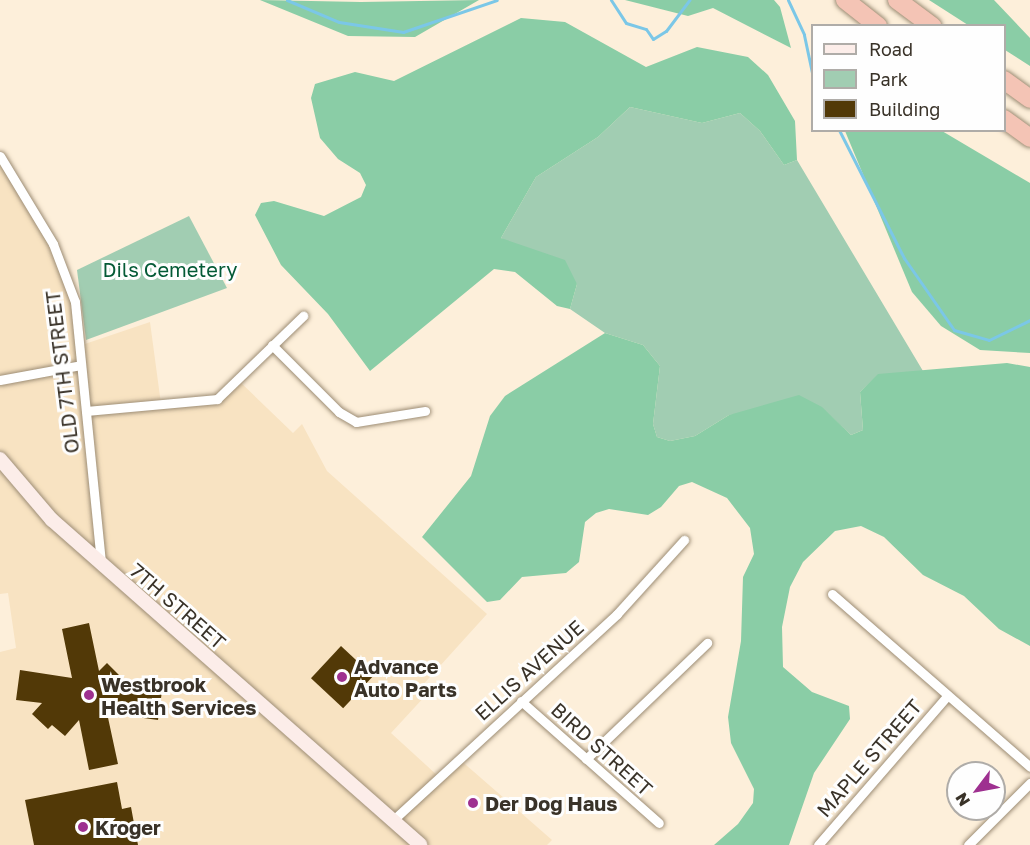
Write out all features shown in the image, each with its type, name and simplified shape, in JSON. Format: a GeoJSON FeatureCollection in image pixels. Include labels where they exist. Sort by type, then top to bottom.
{"type":"FeatureCollection","features":[{"type":"Feature","properties":{"kind":"highway"},"geometry":{"type":"LineString","coordinates":[[845,0],[875,24]]}},
{"type":"Feature","properties":{"kind":"highway"},"geometry":{"type":"LineString","coordinates":[[897,0],[929,24]]}},
{"type":"Feature","properties":{"kind":"highway"},"geometry":{"type":"LineString","coordinates":[[1006,81],[1030,99]]}},
{"type":"Feature","properties":{"kind":"highway"},"geometry":{"type":"LineString","coordinates":[[1006,120],[1030,138]]}},
{"type":"Feature","properties":{"kind":"main road","name":"7TH STREET"},"geometry":{"type":"LineString","coordinates":[[0,459],[52,520],[420,845]]}},
{"type":"Feature","properties":{"kind":"street","name":"OLD 7TH STREET"},"geometry":{"type":"LineString","coordinates":[[0,156],[67,273],[75,302],[101,564]]}},
{"type":"Feature","properties":{"kind":"street"},"geometry":{"type":"LineString","coordinates":[[86,411],[217,399],[303,316]]}},
{"type":"Feature","properties":{"kind":"street"},"geometry":{"type":"LineString","coordinates":[[272,345],[339,412],[356,422],[425,411]]}},
{"type":"Feature","properties":{"kind":"street"},"geometry":{"type":"LineString","coordinates":[[0,380],[81,365]]}},
{"type":"Feature","properties":{"kind":"street","name":"ELLIS AVENUE"},"geometry":{"type":"LineString","coordinates":[[392,821],[617,615],[684,540]]}},
{"type":"Feature","properties":{"kind":"street"},"geometry":{"type":"LineString","coordinates":[[832,594],[1030,767]]}},
{"type":"Feature","properties":{"kind":"street"},"geometry":{"type":"LineString","coordinates":[[586,759],[708,643]]}},
{"type":"Feature","properties":{"kind":"street","name":"MAPLE STREET"},"geometry":{"type":"LineString","coordinates":[[818,845],[948,695]]}},
{"type":"Feature","properties":{"kind":"street","name":"BIRD STREET"},"geometry":{"type":"LineString","coordinates":[[521,701],[659,823]]}},
{"type":"Feature","properties":{"kind":"street"},"geometry":{"type":"LineString","coordinates":[[968,845],[1030,783]]}},
{"type":"Feature","properties":{"kind":"shaded area"},"geometry":{"type":"Polygon","coordinates":[[[0,156],[67,273],[79,346],[150,322],[161,404],[217,399],[237,379],[293,433],[302,424],[327,471],[487,614],[420,688],[427,694],[391,733],[438,776],[458,758],[552,840],[547,845],[0,845],[0,652],[16,648],[8,593],[0,594],[0,156]]]}},
{"type":"Feature","properties":{"kind":"green space"},"geometry":{"type":"Polygon","coordinates":[[[260,0],[361,2],[479,0],[415,37],[348,36],[260,0]]]}},
{"type":"Feature","properties":{"kind":"green space"},"geometry":{"type":"Polygon","coordinates":[[[625,0],[774,0],[780,7],[791,48],[713,8],[688,16],[625,0]]]}},
{"type":"Feature","properties":{"kind":"green space"},"geometry":{"type":"Polygon","coordinates":[[[929,0],[994,0],[1030,38],[1030,66],[1006,51],[1006,24],[966,24],[929,0]]]}},
{"type":"Feature","properties":{"kind":"green space"},"geometry":{"type":"Polygon","coordinates":[[[521,18],[565,22],[646,67],[697,47],[748,57],[768,75],[795,121],[797,160],[784,165],[760,131],[740,113],[702,123],[630,107],[598,137],[536,177],[501,238],[565,260],[577,284],[570,309],[557,306],[515,272],[494,269],[370,371],[328,314],[281,265],[255,215],[261,203],[274,201],[324,216],[361,197],[366,185],[360,173],[338,159],[320,138],[311,98],[315,84],[355,72],[394,81],[521,18]]]}},
{"type":"Feature","properties":{"kind":"green space"},"geometry":{"type":"Polygon","coordinates":[[[630,107],[702,123],[740,113],[760,131],[784,165],[797,160],[923,371],[878,375],[860,392],[863,430],[851,435],[822,408],[729,415],[695,436],[670,441],[657,437],[653,424],[660,366],[643,345],[605,333],[570,309],[577,284],[501,238],[536,177],[598,137],[630,107]]]}},
{"type":"Feature","properties":{"kind":"green space"},"geometry":{"type":"Polygon","coordinates":[[[845,132],[944,132],[1030,183],[1030,353],[980,350],[941,326],[912,292],[845,132]]]}},
{"type":"Feature","properties":{"kind":"green space","name":"Dils Cemetery"},"geometry":{"type":"Polygon","coordinates":[[[189,216],[227,288],[86,340],[77,270],[189,216]]]}},
{"type":"Feature","properties":{"kind":"green space"},"geometry":{"type":"Polygon","coordinates":[[[605,333],[643,345],[660,366],[653,424],[657,437],[670,441],[695,436],[729,415],[799,395],[822,407],[851,435],[863,430],[860,392],[878,374],[1007,363],[1030,367],[1030,646],[999,629],[964,596],[923,575],[884,537],[861,526],[835,531],[803,562],[790,587],[782,627],[783,667],[812,692],[849,706],[850,719],[814,773],[789,845],[714,845],[738,824],[753,803],[754,789],[731,743],[728,717],[741,641],[743,577],[754,554],[750,528],[727,498],[692,482],[679,486],[661,507],[648,515],[609,509],[596,513],[585,522],[579,562],[566,573],[522,577],[500,600],[487,602],[422,537],[471,476],[490,416],[505,396],[605,333]]]}},
{"type":"Feature","properties":{"kind":"building","name":"Westbrook Health Services"},"geometry":{"type":"Polygon","coordinates":[[[89,623],[99,671],[107,663],[119,675],[111,684],[162,691],[158,720],[107,713],[118,764],[89,770],[79,720],[65,736],[52,725],[48,729],[32,714],[42,703],[16,700],[20,670],[72,678],[62,629],[89,623]]]}},
{"type":"Feature","properties":{"kind":"building","name":"Advance Auto Parts"},"geometry":{"type":"Polygon","coordinates":[[[341,646],[373,676],[343,708],[311,678],[341,646]]]}},
{"type":"Feature","properties":{"kind":"building","name":"Kroger"},"geometry":{"type":"Polygon","coordinates":[[[117,782],[122,809],[131,807],[138,845],[34,845],[25,800],[117,782]]]}},
{"type":"Feature","properties":{"kind":"waterway"},"geometry":{"type":"LineString","coordinates":[[287,0],[339,22],[403,32],[497,0]]}},
{"type":"Feature","properties":{"kind":"waterway"},"geometry":{"type":"LineString","coordinates":[[611,0],[626,23],[646,29],[653,39],[666,31],[689,0]]}},
{"type":"Feature","properties":{"kind":"waterway"},"geometry":{"type":"LineString","coordinates":[[788,0],[804,35],[811,67]]}},
{"type":"Feature","properties":{"kind":"waterway"},"geometry":{"type":"LineString","coordinates":[[840,132],[904,258],[954,330],[989,340],[1030,320]]}},
{"type":"Feature","properties":{"kind":"place","name":"Advance Auto Parts"},"geometry":{"type":"Point","coordinates":[342,677]}},
{"type":"Feature","properties":{"kind":"place","name":"Westbrook Health Services"},"geometry":{"type":"Point","coordinates":[89,695]}},
{"type":"Feature","properties":{"kind":"place","name":"Der Dog Haus"},"geometry":{"type":"Point","coordinates":[473,803]}},
{"type":"Feature","properties":{"kind":"place","name":"Kroger"},"geometry":{"type":"Point","coordinates":[83,827]}}]}
